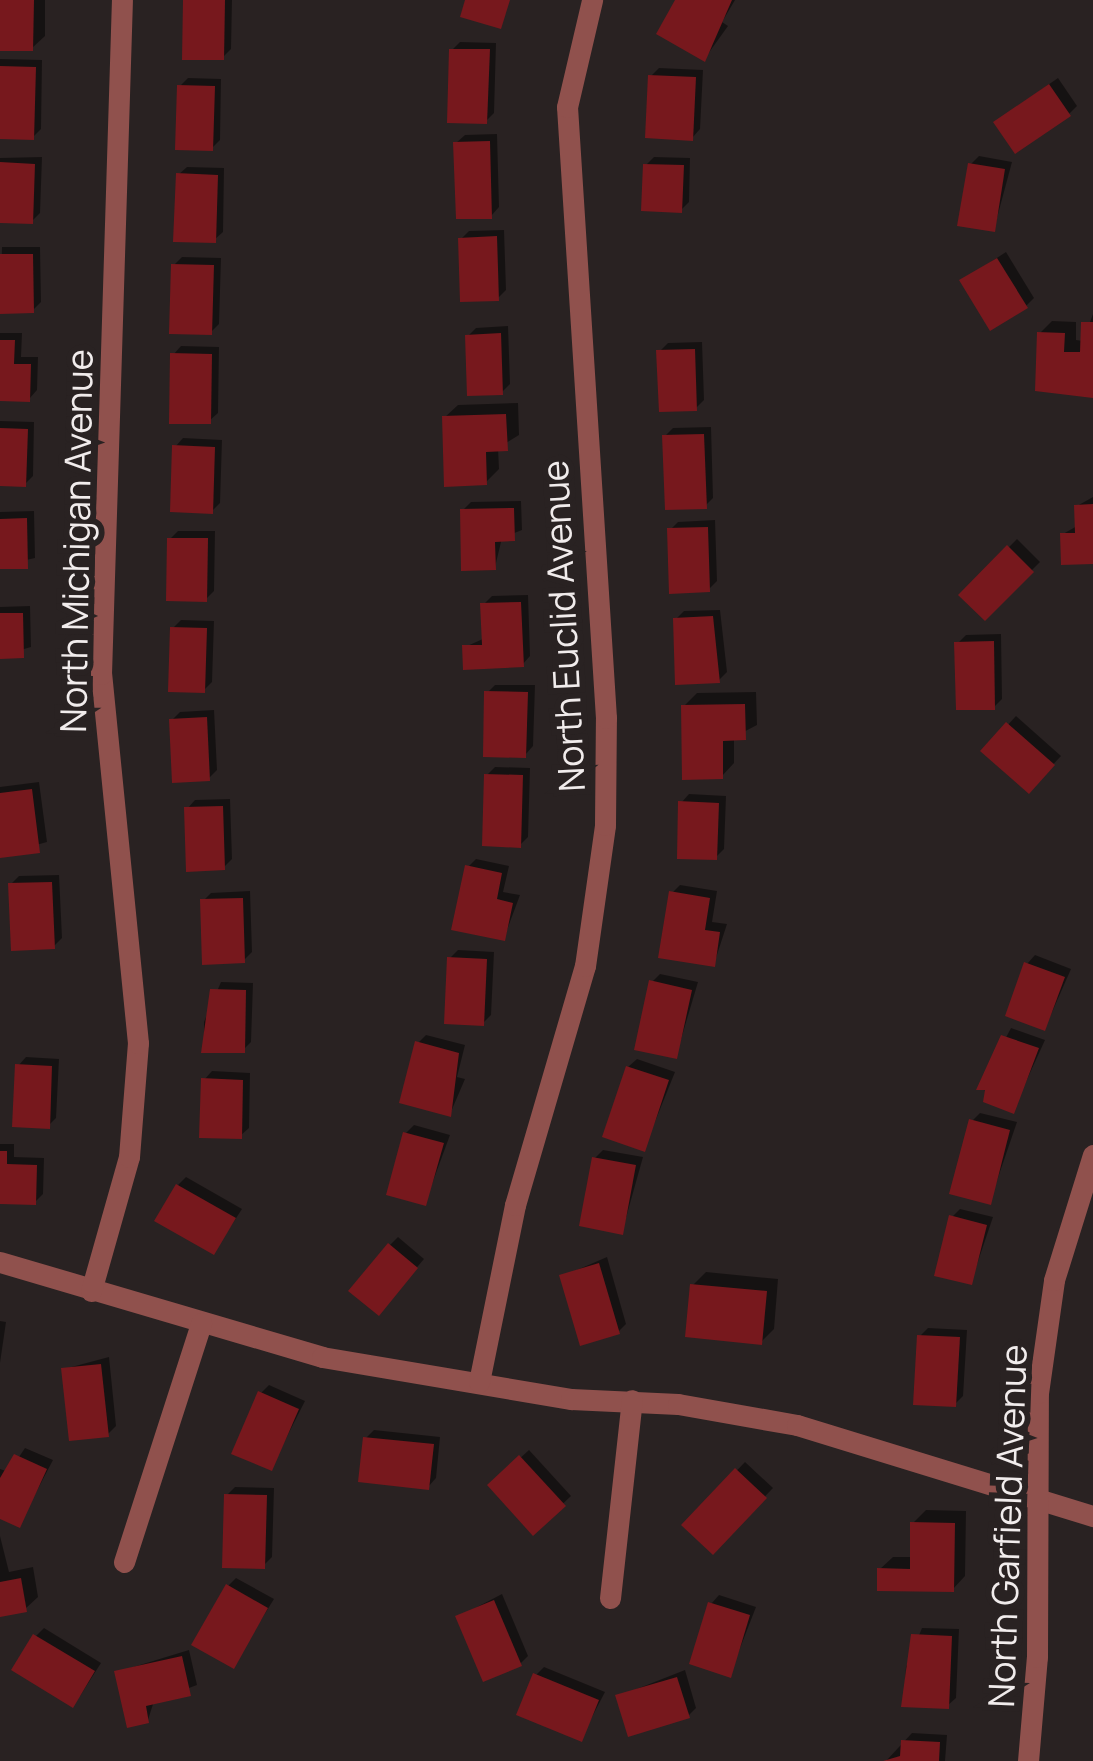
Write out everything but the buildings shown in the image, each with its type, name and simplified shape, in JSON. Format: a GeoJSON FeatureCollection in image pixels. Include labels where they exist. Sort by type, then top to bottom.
{"type":"FeatureCollection","features":[{"type":"Feature","properties":{"kind":"street","name":"North Michigan Avenue"},"geometry":{"type":"LineString","coordinates":[[91,1291],[129,1157],[138,1043],[101,674],[122,0]]}},
{"type":"Feature","properties":{"kind":"street","name":"North Euclid Avenue"},"geometry":{"type":"LineString","coordinates":[[479,1382],[515,1205],[585,966],[604,825],[607,718],[568,130],[572,73],[592,0]]}},
{"type":"Feature","properties":{"kind":"street","name":"North Garfield Avenue"},"geometry":{"type":"LineString","coordinates":[[1028,1761],[1044,1335],[1093,1154]]}},
{"type":"Feature","properties":{"kind":"street"},"geometry":{"type":"LineString","coordinates":[[0,1262],[322,1357],[572,1399],[632,1400],[797,1425],[1093,1516]]}},
{"type":"Feature","properties":{"kind":"street"},"geometry":{"type":"LineString","coordinates":[[124,1562],[202,1324]]}},
{"type":"Feature","properties":{"kind":"street"},"geometry":{"type":"LineString","coordinates":[[610,1598],[632,1400]]}}]}
